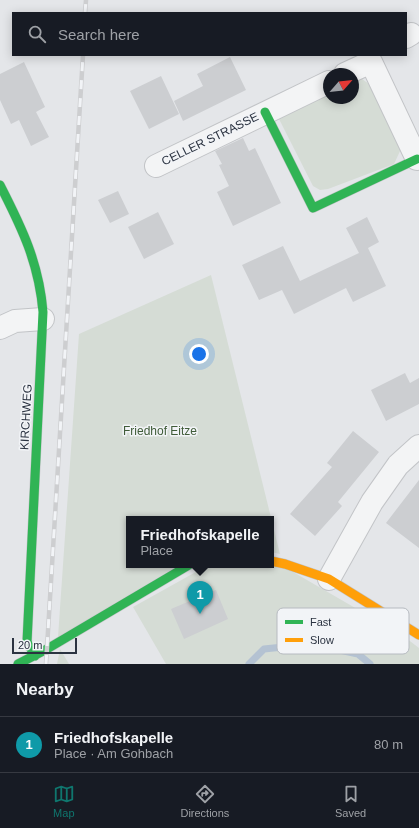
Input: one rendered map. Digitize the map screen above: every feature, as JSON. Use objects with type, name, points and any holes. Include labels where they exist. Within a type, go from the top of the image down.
[{"type":"street","name":"CELLER STRASSE","points":[[265,112],[313,208],[418,158],[376,58],[357,68]]},
{"type":"street","name":"CELLER STRASSE","points":[[156,166],[323,85]]},
{"type":"street","name":"KIRCHWEG","points":[[0,185],[18,220],[35,263],[41,291],[43,319],[27,642],[35,656]]},
{"type":"street","points":[[0,328],[15,321],[43,319]]},
{"type":"street","points":[[329,579],[372,502],[398,465],[419,446]]},
{"type":"street","points":[[274,562],[329,579],[376,608]]},
{"type":"street","points":[[18,664],[35,656],[184,568]]},
{"type":"street","points":[[409,629],[419,635]]},
{"type":"green space","points":[[359,78],[362,79],[372,86],[401,149],[394,164],[328,189],[320,190],[313,186],[279,119],[282,113],[323,89],[323,104],[359,104]]},
{"type":"green space","name":"Friedhof Eitze","points":[[211,275],[271,516],[126,516],[126,568],[174,568],[58,637],[79,334]]},
{"type":"green space","name":"Friedhof Eitze","points":[[274,530],[280,554],[274,553]]},
{"type":"green space","points":[[274,565],[281,565],[355,608],[277,608],[277,654],[409,654],[409,640],[419,648],[419,664],[166,664],[133,607],[203,568],[274,568]]},
{"type":"green space","points":[[60,649],[69,664],[57,664]]},
{"type":"building","points":[[230,57],[246,90],[183,121],[174,101],[203,86],[197,74]]},
{"type":"building","points":[[24,62],[45,107],[36,112],[49,137],[31,146],[19,120],[11,124],[0,100],[0,74]]},
{"type":"building","points":[[161,76],[179,114],[149,129],[130,91]]},
{"type":"building","points":[[243,138],[249,151],[255,148],[281,203],[233,226],[217,192],[229,186],[219,165],[222,164],[215,151]]},
{"type":"building","points":[[118,191],[129,214],[110,223],[98,200]]},
{"type":"building","points":[[158,212],[174,244],[144,259],[128,227]]},
{"type":"building","points":[[367,217],[379,242],[368,248],[386,286],[353,302],[346,288],[294,314],[282,290],[259,300],[242,265],[283,246],[300,281],[359,253],[346,228]]},
{"type":"building","points":[[405,373],[410,383],[419,378],[419,404],[386,421],[371,390]]},
{"type":"building","points":[[353,431],[379,452],[338,502],[342,506],[315,536],[290,514],[332,467],[327,463]]},
{"type":"building","points":[[419,480],[419,548],[386,523]]},
{"type":"building","points":[[216,590],[228,619],[184,639],[171,609]]},
{"type":"waterway","points":[[249,664],[264,649],[277,648]]},
{"type":"waterway","points":[[358,654],[370,664]]},
{"type":"railway","points":[[85,12],[86,0]]},
{"type":"railway","points":[[46,664],[83,56]]},
{"type":"traffic: fast","points":[[265,112],[313,208],[417,159]]},
{"type":"traffic: fast","points":[[0,185],[28,246],[38,278],[43,312],[27,642],[35,656]]},
{"type":"traffic: fast","points":[[18,664],[47,649],[184,568]]},
{"type":"traffic: slow","points":[[274,562],[329,579],[376,608]]},
{"type":"traffic: slow","points":[[409,629],[419,635]]},
{"type":"place","name":"Friedhofskapelle","points":[[200,614]]}]
